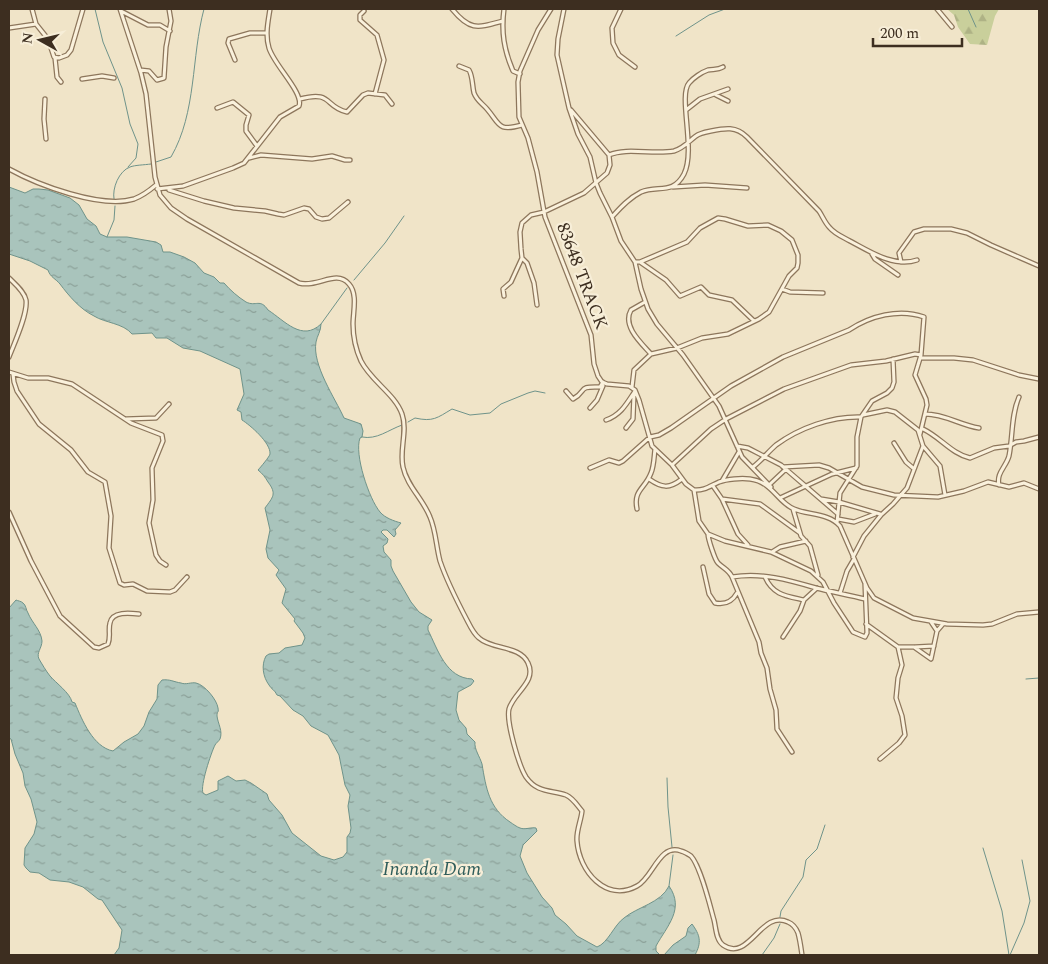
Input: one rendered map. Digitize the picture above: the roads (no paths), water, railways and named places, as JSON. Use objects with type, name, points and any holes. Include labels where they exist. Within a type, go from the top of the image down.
[{"type":"street","points":[[32,9],[36,24],[48,39],[55,58],[57,77],[62,82]]},
{"type":"street","points":[[55,58],[63,57],[71,50],[83,9]]},
{"type":"street","points":[[140,70],[148,71],[157,80],[163,79],[171,21],[169,9]]},
{"type":"street","points":[[166,188],[184,186],[240,165],[248,158],[280,117],[299,106],[300,99],[294,87],[271,54],[267,34],[270,9]]},
{"type":"street","points":[[452,9],[462,21],[472,26],[503,21]]},
{"type":"street","points":[[504,9],[505,50],[514,71],[520,74]]},
{"type":"street","name":"83648 TRACK","points":[[551,9],[538,30],[520,74],[518,112],[528,138],[537,172],[544,212],[591,335],[595,369],[603,383]]},
{"type":"street","points":[[564,9],[557,55],[569,108],[578,134],[590,158],[596,183],[621,241],[635,262],[645,302],[657,324],[713,397],[726,419],[739,452],[780,498],[793,509],[837,521],[854,522],[876,514]]},
{"type":"street","points":[[621,9],[612,28],[613,43],[619,55],[628,60],[635,68]]},
{"type":"street","points":[[937,9],[952,27]]},
{"type":"street","points":[[120,10],[148,25],[160,25],[170,31]]},
{"type":"street","points":[[120,10],[146,94],[157,187],[160,195],[171,208],[187,219],[300,283],[310,285],[337,278],[344,279],[352,287],[354,301],[353,326],[360,359],[368,372],[391,398],[402,414],[404,420],[403,467],[408,480],[431,519],[441,563],[454,593],[468,622],[480,639],[488,644],[516,651],[529,664],[529,679],[510,707],[509,725],[522,769],[529,781],[539,789],[568,795],[582,811],[577,842],[581,858],[589,874],[597,883],[608,889],[625,891],[642,884],[668,851],[683,851],[692,857],[696,866],[708,898],[718,937],[723,945],[733,948],[743,946],[767,924],[779,920],[790,923],[796,929],[802,955]]},
{"type":"street","points":[[364,12],[360,15],[360,19],[363,24],[377,35],[384,60],[375,94]]},
{"type":"street","points":[[9,28],[36,24]]},
{"type":"street","points":[[234,60],[228,43],[229,39],[250,33],[267,34]]},
{"type":"street","points":[[459,66],[469,70],[476,96],[497,124],[506,127],[522,125]]},
{"type":"street","points":[[674,187],[686,170],[689,143],[685,102],[686,88],[690,81],[705,72],[723,67]]},
{"type":"street","points":[[82,79],[102,76],[114,78]]},
{"type":"street","points":[[686,110],[698,100],[728,89]]},
{"type":"street","points":[[300,99],[318,96],[328,100],[339,110],[347,112],[363,95],[368,93],[385,95],[392,104]]},
{"type":"street","points":[[716,94],[728,100]]},
{"type":"street","points":[[45,99],[46,139]]},
{"type":"street","points":[[217,108],[233,102],[249,115],[246,131],[257,146]]},
{"type":"street","points":[[504,296],[504,289],[511,282],[522,258],[520,238],[522,223],[531,215],[544,212],[580,196],[608,173],[610,165],[609,155],[569,108]]},
{"type":"street","points":[[609,155],[626,151],[646,153],[671,151],[689,143],[699,134],[734,128],[742,132],[819,211],[831,229],[872,254],[901,262],[910,263],[917,260]]},
{"type":"street","points":[[248,158],[261,155],[309,159],[329,156],[350,160]]},
{"type":"street","points":[[9,169],[38,182],[96,200],[118,202],[134,199],[157,187],[234,208],[284,215],[304,208],[322,220],[330,218],[348,202]]},
{"type":"street","points":[[612,218],[629,200],[644,191],[705,185],[746,188]]},
{"type":"street","points":[[635,262],[640,262],[686,242],[700,228],[716,218],[748,226],[768,225],[792,240],[798,255],[796,268],[789,276],[771,310],[754,322],[728,334],[702,338],[677,348],[651,354],[634,370],[632,387],[635,391],[652,446],[672,465],[689,487],[694,490],[701,490],[721,481],[739,452]]},
{"type":"street","points":[[901,262],[899,253],[914,232],[924,229],[951,229],[967,233],[1039,266]]},
{"type":"street","points":[[872,254],[875,259],[898,275]]},
{"type":"street","points":[[522,258],[527,264],[534,283],[537,305]]},
{"type":"street","points":[[640,262],[666,280],[680,296],[684,296],[701,287],[709,295],[732,300],[754,322]]},
{"type":"street","points":[[9,278],[19,289],[26,301],[25,310],[9,357]]},
{"type":"street","points":[[782,289],[790,292],[823,294]]},
{"type":"street","points":[[645,302],[631,310],[628,318],[634,334],[651,354]]},
{"type":"street","points":[[590,468],[609,460],[619,463],[623,462],[650,437],[659,435],[671,428],[731,386],[783,357],[879,316],[900,314],[924,317],[921,356],[915,375],[926,399],[925,414],[920,434]]},
{"type":"street","points":[[672,465],[726,419],[775,393],[851,365],[915,354],[973,360],[1039,379]]},
{"type":"street","points":[[893,359],[894,382],[892,388],[872,401],[862,416],[858,437],[856,468],[840,493],[837,521],[870,593],[877,600],[913,618],[931,622],[983,625],[1017,614],[1039,612]]},
{"type":"street","points":[[9,372],[28,378],[53,379],[72,384],[125,420],[161,434],[163,438],[152,468],[153,500],[149,523],[156,555],[166,565]]},
{"type":"street","points":[[13,374],[17,391],[39,424],[70,450],[88,472],[105,482],[111,516],[109,548],[120,583],[133,584],[148,591],[170,592],[175,590],[187,577]]},
{"type":"street","points":[[603,383],[632,387]]},
{"type":"street","points":[[566,391],[573,399],[578,397],[583,388],[588,386],[600,387],[603,383]]},
{"type":"street","points":[[590,408],[597,400],[603,383]]},
{"type":"street","points":[[606,420],[623,410],[635,391]]},
{"type":"street","points":[[626,428],[633,419],[635,391]]},
{"type":"street","points":[[998,485],[998,475],[1008,458],[1014,408],[1019,397]]},
{"type":"street","points":[[125,420],[156,418],[170,404]]},
{"type":"street","points":[[753,468],[774,446],[798,431],[831,420],[862,416],[886,410],[893,411],[913,425],[920,434],[923,446],[940,466],[945,494]]},
{"type":"street","points":[[925,414],[941,415],[964,425],[978,428]]},
{"type":"street","points":[[922,429],[950,446],[958,454],[970,458],[994,448],[1009,446],[1039,437]]},
{"type":"street","points":[[894,443],[906,462],[914,468]]},
{"type":"street","points":[[737,446],[748,448],[785,468],[838,514]]},
{"type":"street","points":[[840,593],[864,536],[907,488],[923,446]]},
{"type":"street","points":[[637,509],[637,494],[649,479],[655,449]]},
{"type":"street","points":[[769,485],[785,468],[819,465],[849,480],[894,495],[938,497],[964,491],[988,482],[1014,486],[1024,483],[1039,489]]},
{"type":"street","points":[[780,498],[836,473],[856,468]]},
{"type":"street","points":[[649,479],[662,486],[672,485],[682,479]]},
{"type":"street","points":[[721,481],[750,480],[773,490]]},
{"type":"street","points":[[713,486],[722,499],[738,534],[751,547]]},
{"type":"street","points":[[694,490],[699,521],[708,534],[717,562],[727,569],[732,577],[759,642],[776,710],[777,729],[792,752]]},
{"type":"street","points":[[722,499],[760,504],[800,533],[810,546],[818,576]]},
{"type":"street","points":[[820,499],[839,502],[881,515]]},
{"type":"street","points":[[793,509],[800,533]]},
{"type":"street","points":[[9,512],[31,561],[60,616],[94,647],[99,648],[108,644],[110,624],[114,617],[123,614],[139,614]]},
{"type":"street","points":[[708,534],[725,541],[771,552],[805,567],[818,576],[829,590],[834,603],[855,634],[866,636],[865,582]]},
{"type":"street","points":[[771,552],[780,547],[806,540]]},
{"type":"street","points":[[703,567],[710,594],[715,603],[729,602],[734,599],[737,592]]},
{"type":"street","points":[[732,577],[753,574],[803,583],[866,599]]},
{"type":"street","points":[[765,577],[768,584],[776,592],[804,600]]},
{"type":"street","points":[[783,637],[799,613],[804,600],[817,588]]},
{"type":"street","points":[[931,622],[937,631]]},
{"type":"street","points":[[914,647],[926,654],[930,659],[937,631],[944,623]]},
{"type":"street","points":[[866,624],[898,646],[934,646]]},
{"type":"street","points":[[880,758],[902,740],[905,734],[896,698],[902,665],[898,646]]},
{"type":"water","name":"Inanda Dam","points":[[9,187],[25,193],[33,189],[48,190],[70,198],[79,205],[87,219],[96,226],[100,234],[107,237],[127,237],[156,242],[161,245],[163,252],[170,252],[195,263],[204,273],[214,277],[220,283],[224,283],[246,302],[263,304],[268,310],[294,328],[307,331],[321,324],[316,342],[317,361],[344,418],[361,424],[363,431],[360,438],[359,454],[371,497],[380,512],[387,518],[401,523],[395,530],[396,534],[394,537],[387,530],[381,532],[388,539],[387,543],[383,546],[384,552],[391,560],[393,571],[411,602],[419,612],[432,620],[428,630],[444,662],[456,674],[474,681],[471,685],[458,692],[456,710],[459,720],[466,728],[467,734],[475,742],[487,789],[493,804],[503,816],[518,827],[524,829],[536,828],[537,831],[523,845],[520,856],[527,873],[555,915],[577,936],[597,947],[604,942],[624,918],[660,897],[669,886],[675,902],[675,910],[656,946],[656,951],[660,955],[114,955],[119,948],[122,930],[102,900],[83,887],[69,882],[50,880],[39,873],[30,872],[26,868],[24,865],[25,848],[34,834],[37,822],[31,799],[25,786],[23,773],[9,738],[9,608],[16,600],[24,604],[40,633],[42,641],[38,655],[39,659],[50,676],[66,692],[72,702],[75,703],[89,732],[100,744],[113,751],[138,734],[157,699],[158,685],[162,680],[185,684],[199,684],[210,693],[215,701],[218,708],[217,716],[221,733],[206,769],[203,793],[206,795],[218,790],[218,781],[228,776],[236,781],[245,780],[251,783],[267,794],[269,800],[282,815],[292,833],[321,856],[334,860],[343,857],[347,852],[347,837],[351,828],[348,806],[350,795],[345,785],[339,755],[328,735],[311,726],[303,716],[293,710],[277,695],[264,675],[263,667],[266,656],[279,653],[285,648],[302,645],[305,638],[294,621],[295,619],[282,603],[286,589],[276,575],[279,570],[268,558],[266,549],[270,530],[265,508],[273,493],[271,486],[258,470],[270,454],[267,445],[242,420],[241,412],[237,410],[244,394],[240,369],[200,351],[183,348],[167,338],[156,338],[152,333],[132,334],[119,325],[98,318],[75,302],[48,270],[9,254]]},
{"type":"water","points":[[692,924],[699,939],[699,946],[695,955],[664,955],[673,945],[686,936],[688,928]]},
{"type":"waterway","points":[[95,9],[103,42],[122,88],[130,124],[138,144],[136,158],[128,167]]},
{"type":"waterway","points":[[156,162],[171,157],[185,122],[204,9]]},
{"type":"waterway","points":[[676,36],[709,15],[725,9]]},
{"type":"waterway","points":[[968,9],[976,27]]},
{"type":"waterway","points":[[114,199],[115,185],[126,169],[132,166],[151,164]]},
{"type":"waterway","points":[[107,237],[114,220],[115,206]]},
{"type":"waterway","points":[[354,280],[385,243],[404,216]]},
{"type":"waterway","points":[[321,324],[347,288]]},
{"type":"waterway","points":[[408,422],[415,418],[426,420],[435,418],[452,409],[470,415],[490,413],[501,404],[528,393],[535,391],[545,393]]},
{"type":"waterway","points":[[362,437],[378,436],[402,425]]},
{"type":"waterway","points":[[1026,679],[1039,678]]},
{"type":"waterway","points":[[667,778],[672,847]]},
{"type":"waterway","points":[[780,917],[781,911],[803,877],[806,860],[817,849],[825,825]]},
{"type":"waterway","points":[[983,848],[1002,911],[1009,955]]},
{"type":"waterway","points":[[669,886],[673,855]]},
{"type":"waterway","points":[[1010,955],[1024,923],[1030,901],[1022,860]]},
{"type":"waterway","points":[[762,955],[774,938],[780,924]]}]
